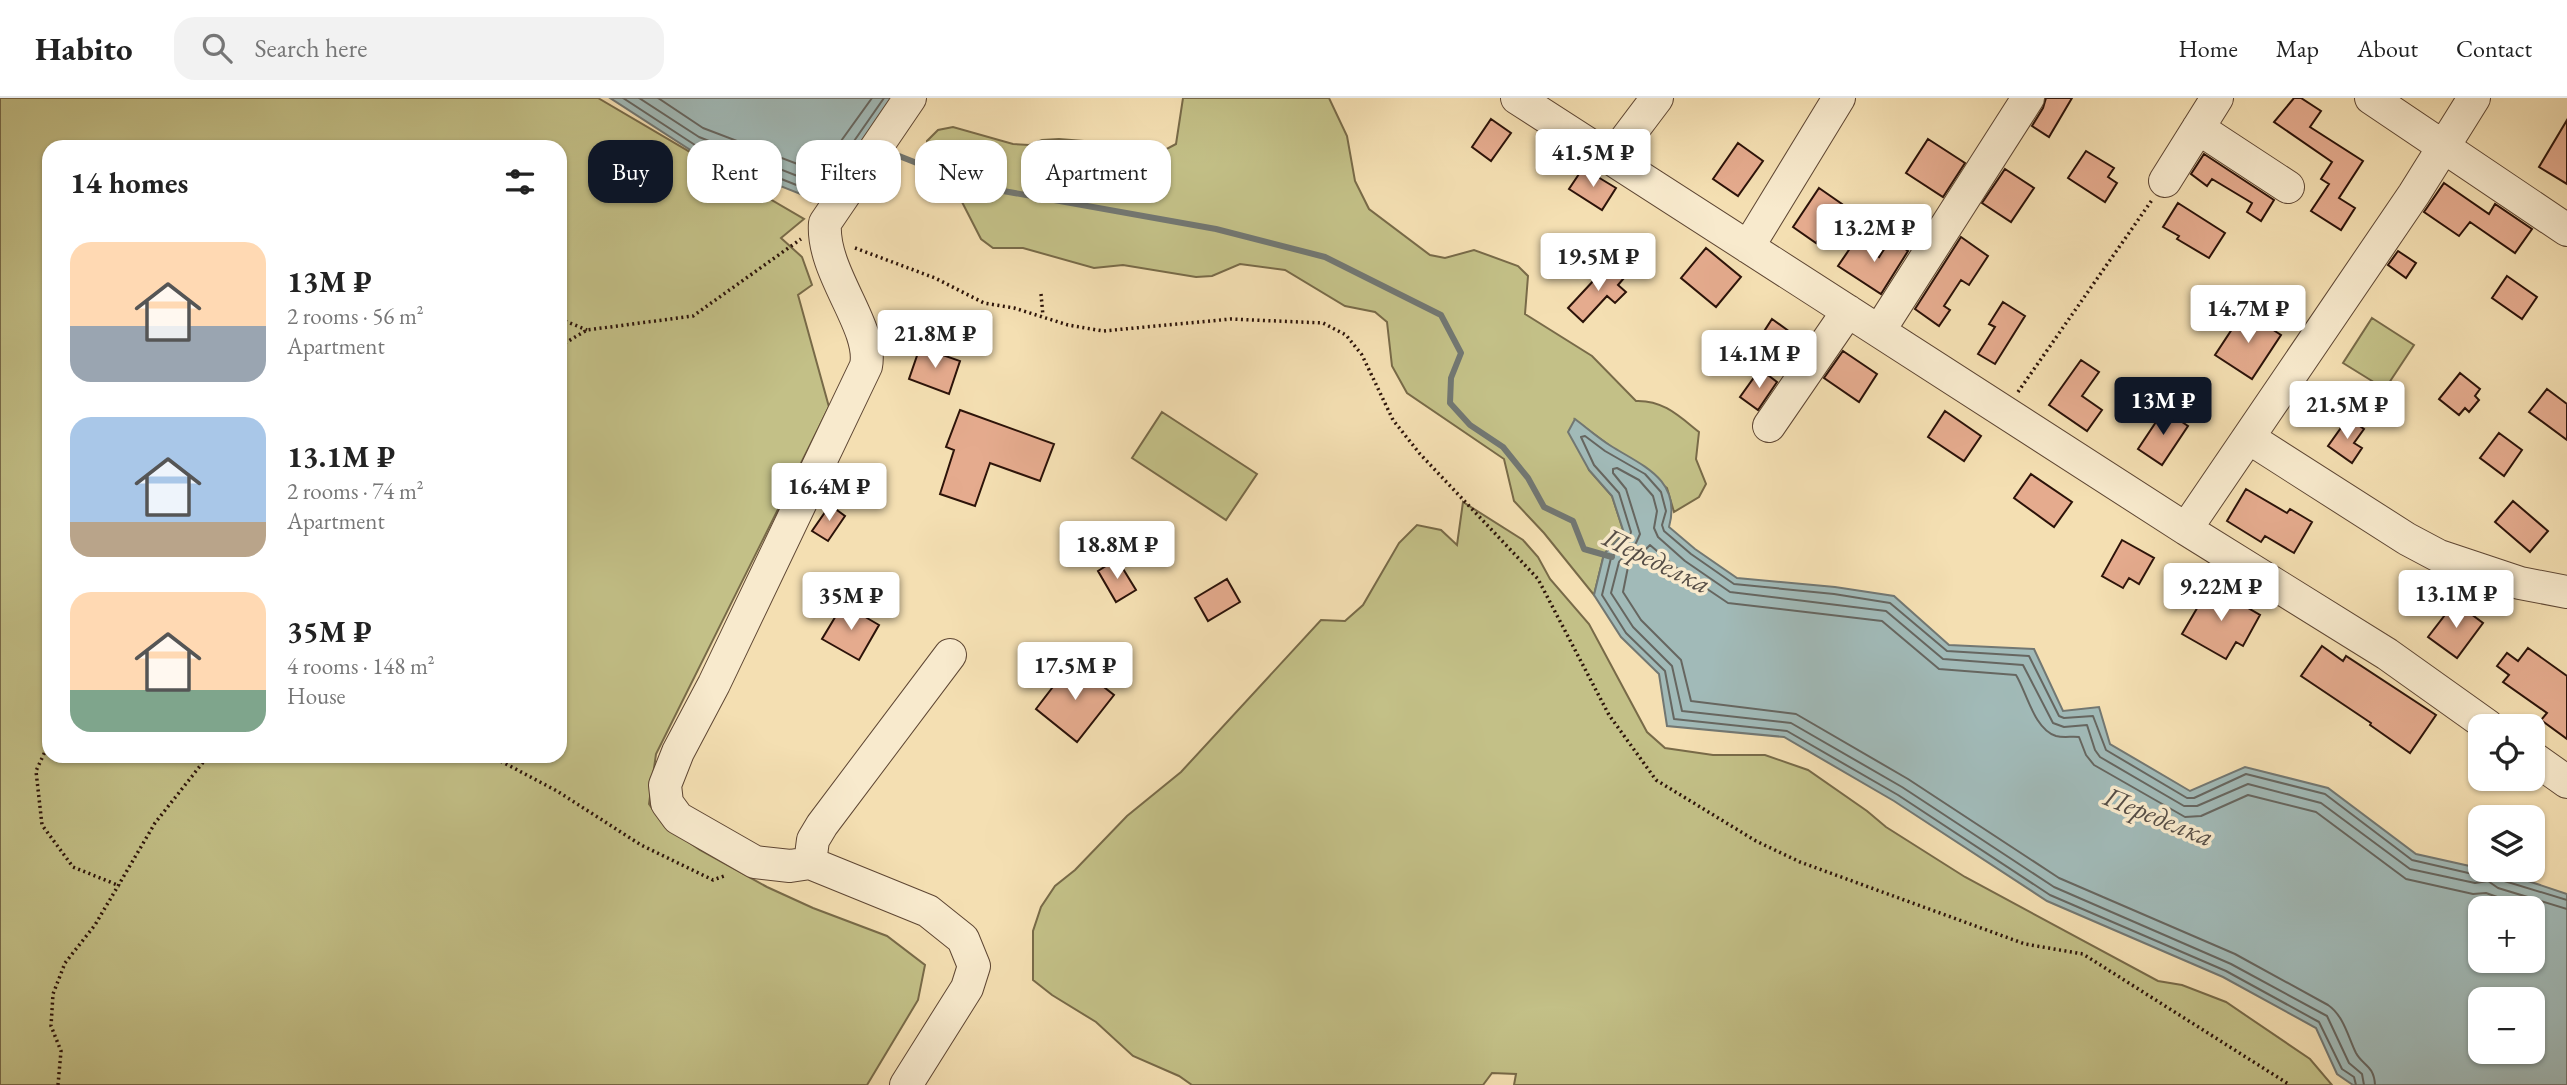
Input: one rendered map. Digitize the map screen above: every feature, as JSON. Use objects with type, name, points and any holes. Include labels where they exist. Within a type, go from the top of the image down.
[{"type":"street","points":[[906,1085],[967,988],[974,966],[963,939],[928,911],[810,863],[790,866],[755,862],[678,818],[667,803],[665,785],[678,752],[714,684],[866,366],[867,346],[833,269],[824,236],[825,223],[910,98]]},
{"type":"street","points":[[1517,98],[2186,529],[2387,654],[2471,714]]},
{"type":"street","points":[[1612,159],[1657,98]]},
{"type":"street","points":[[1748,247],[1839,98]]},
{"type":"street","points":[[1879,331],[2028,98]]},
{"type":"street","points":[[2165,181],[2217,98]]},
{"type":"street","points":[[2371,98],[2567,230]]},
{"type":"street","points":[[2186,529],[2414,194],[2474,98]]},
{"type":"street","points":[[2198,128],[2288,187]]},
{"type":"street","points":[[1769,426],[1848,311]]},
{"type":"street","points":[[2249,438],[2407,539],[2439,556],[2521,583],[2567,592]]},
{"type":"street","points":[[810,863],[813,840],[822,825],[950,655]]},
{"type":"street","points":[[2545,766],[2567,782]]},
{"type":"path","points":[[2004,412],[2165,181]]},
{"type":"path","points":[[567,342],[587,330],[693,316],[802,237],[824,236],[935,278],[984,303],[1014,308],[1068,325],[1103,331],[1231,319],[1323,323],[1346,335],[1362,355],[1393,420],[1420,454],[1538,579],[1609,715],[1656,780],[1756,841],[1800,862],[2025,944],[2083,954],[2290,1085]]},
{"type":"path","points":[[1041,294],[1043,316]]},
{"type":"path","points":[[567,322],[587,330]]},
{"type":"path","points":[[42,758],[36,771],[42,825],[73,867],[120,886]]},
{"type":"path","points":[[58,1085],[61,1051],[51,1026],[53,994],[65,963],[95,925],[155,823],[202,763]]},
{"type":"path","points":[[504,763],[557,791],[641,845],[713,880],[755,862]]},
{"type":"shaded area","points":[[0,98],[598,98],[670,140],[588,140],[588,203],[673,203],[673,142],[687,150],[687,203],[777,203],[804,219],[781,238],[802,257],[812,285],[798,295],[829,407],[656,754],[649,804],[664,825],[700,850],[767,887],[887,936],[925,965],[918,1000],[867,1085],[0,1085]]},
{"type":"shaded area","points":[[1183,98],[1329,98],[1347,136],[1355,181],[1369,209],[1430,255],[1445,258],[1474,250],[1518,266],[1528,276],[1525,314],[1592,356],[1636,401],[1663,406],[1699,432],[1696,459],[1706,484],[1699,497],[1674,512],[1667,488],[1575,420],[1589,470],[1612,496],[1624,533],[1604,554],[1594,595],[1544,533],[1514,501],[1504,459],[1407,393],[1392,366],[1387,322],[1375,312],[1345,306],[1285,270],[1240,264],[1212,276],[1196,277],[1123,265],[1094,268],[1023,248],[993,248],[981,239],[963,203],[1007,203],[1007,142],[1021,144],[1021,203],[1171,203],[1171,147],[1176,144]]},
{"type":"shaded area","points":[[953,127],[999,140],[928,140],[938,130]]},
{"type":"shaded area","points":[[2372,318],[2414,345],[2385,389],[2343,363]]},
{"type":"shaded area","points":[[1162,412],[1257,474],[1226,520],[1132,458]]},
{"type":"shaded area","points":[[1463,502],[1523,540],[1538,557],[1550,579],[1589,624],[1647,732],[1665,748],[1713,755],[1765,755],[1808,770],[1886,827],[1965,877],[2158,981],[2182,985],[2226,1002],[2310,1059],[2332,1085],[1514,1085],[1516,1074],[1492,1073],[1483,1085],[1192,1085],[1179,1076],[1133,1056],[1096,1022],[1033,980],[1033,931],[1041,907],[1055,886],[1075,870],[1127,816],[1181,772],[1321,620],[1345,621],[1363,605],[1399,543],[1417,525],[1441,530],[1457,545]]},
{"type":"water","points":[[610,98],[903,98],[873,140],[796,140],[796,192],[782,187],[782,140],[687,140],[687,148]]},
{"type":"water","points":[[1575,419],[1657,476],[1670,497],[1672,511],[1669,527],[1737,578],[1835,587],[1894,596],[1949,645],[2034,649],[2063,711],[2099,707],[2110,744],[2190,791],[2245,767],[2328,788],[2416,854],[2468,866],[2468,882],[2531,882],[2567,894],[2567,1085],[2353,1085],[2337,1074],[2316,1028],[2223,977],[2047,901],[1894,801],[1784,737],[1667,726],[1659,674],[1621,637],[1594,595],[1604,554],[1624,533],[1612,496],[1589,470],[1568,432]]},
{"type":"building","points":[[2046,98],[2072,98],[2049,137],[2032,126]]},
{"type":"building","points":[[2294,98],[2301,98],[2321,111],[2310,127],[2363,161],[2339,198],[2355,208],[2341,230],[2311,211],[2329,184],[2321,179],[2332,162],[2274,122]]},
{"type":"building","points":[[1491,119],[1511,133],[1491,161],[1472,147]]},
{"type":"building","points":[[2567,120],[2567,184],[2539,167]]},
{"type":"building","points":[[1928,139],[1965,163],[1943,197],[1906,173]]},
{"type":"building","points":[[1738,143],[1763,161],[1738,196],[1713,179]]},
{"type":"building","points":[[2086,151],[2114,168],[2108,177],[2117,183],[2105,202],[2068,178]]},
{"type":"building","points":[[2204,154],[2274,200],[2261,221],[2247,212],[2252,203],[2212,179],[2207,186],[2191,174]]},
{"type":"building","points":[[1583,168],[1616,188],[1602,210],[1569,189]]},
{"type":"building","points":[[2005,169],[2034,188],[2011,222],[1982,203]]},
{"type":"building","points":[[2444,183],[2489,214],[2495,204],[2532,229],[2515,253],[2470,222],[2459,236],[2424,212]]},
{"type":"building","points":[[1819,188],[1842,204],[1816,243],[1793,227]]},
{"type":"building","points":[[2178,203],[2225,233],[2209,258],[2177,239],[2179,236],[2163,227]]},
{"type":"building","points":[[1961,237],[1988,256],[1969,285],[1961,280],[1944,306],[1950,310],[1939,326],[1915,309]]},
{"type":"building","points":[[1891,239],[1908,251],[1881,294],[1838,266],[1855,241],[1879,257]]},
{"type":"building","points":[[1706,248],[1741,277],[1716,307],[1681,278]]},
{"type":"building","points":[[2398,251],[2416,263],[2406,278],[2388,265]]},
{"type":"building","points":[[1609,264],[1624,278],[1618,285],[1626,292],[1615,303],[1607,296],[1583,322],[1568,308]]},
{"type":"building","points":[[2507,276],[2537,297],[2522,319],[2492,298]]},
{"type":"building","points":[[2003,302],[2025,316],[1995,364],[1978,354],[1995,327],[1989,324]]},
{"type":"building","points":[[2244,311],[2281,335],[2252,379],[2215,355]]},
{"type":"building","points":[[1772,319],[1790,332],[1769,362],[1746,346],[1755,332],[1761,336]]},
{"type":"building","points":[[920,347],[960,361],[949,394],[909,379]]},
{"type":"building","points":[[1843,351],[1877,374],[1859,402],[1824,378]]},
{"type":"building","points":[[2081,360],[2099,372],[2082,396],[2102,410],[2087,431],[2049,405]]},
{"type":"building","points":[[1760,369],[1777,382],[1758,410],[1740,397]]},
{"type":"building","points":[[2460,373],[2480,389],[2475,396],[2479,400],[2469,412],[2465,408],[2459,415],[2439,399]]},
{"type":"building","points":[[2547,389],[2567,404],[2567,440],[2529,412]]},
{"type":"building","points":[[960,410],[1054,444],[1040,481],[990,463],[975,506],[940,494],[954,450],[946,447]]},
{"type":"building","points":[[2164,410],[2188,426],[2162,465],[2138,449]]},
{"type":"building","points":[[1945,411],[1981,436],[1964,461],[1928,437]]},
{"type":"building","points":[[2348,418],[2364,429],[2354,443],[2362,448],[2352,463],[2328,446]]},
{"type":"building","points":[[2499,433],[2522,450],[2504,476],[2480,458]]},
{"type":"building","points":[[2031,474],[2072,502],[2054,527],[2014,498]]},
{"type":"building","points":[[2246,489],[2287,513],[2290,509],[2312,522],[2294,553],[2265,536],[2261,542],[2227,521]]},
{"type":"building","points":[[2513,501],[2548,531],[2530,552],[2495,522]]},
{"type":"building","points":[[830,505],[845,516],[828,541],[812,531]]},
{"type":"building","points":[[2122,540],[2154,558],[2139,584],[2129,578],[2123,588],[2102,576]]},
{"type":"building","points":[[1117,559],[1136,590],[1116,602],[1098,571]]},
{"type":"building","points":[[1227,579],[1240,602],[1208,621],[1195,598]]},
{"type":"building","points":[[2210,586],[2260,615],[2243,646],[2236,642],[2226,659],[2182,634]]},
{"type":"building","points":[[2455,602],[2483,623],[2457,658],[2428,637]]},
{"type":"building","points":[[843,604],[879,625],[859,660],[822,639]]},
{"type":"building","points":[[2322,646],[2343,661],[2346,656],[2436,715],[2410,753],[2301,676]]},
{"type":"building","points":[[2528,648],[2567,676],[2567,739],[2545,723],[2547,713],[2503,682],[2509,675],[2497,666],[2507,653],[2518,661]]},
{"type":"building","points":[[1072,662],[1114,695],[1077,742],[1036,709]]},
{"type":"waterway","name":"Переделка","points":[[901,157],[975,186],[1216,229],[1325,257],[1441,315],[1461,353],[1451,378],[1450,403],[1470,425],[1503,447],[1528,478],[1544,507],[1573,521],[1584,549],[1612,557]]}]
